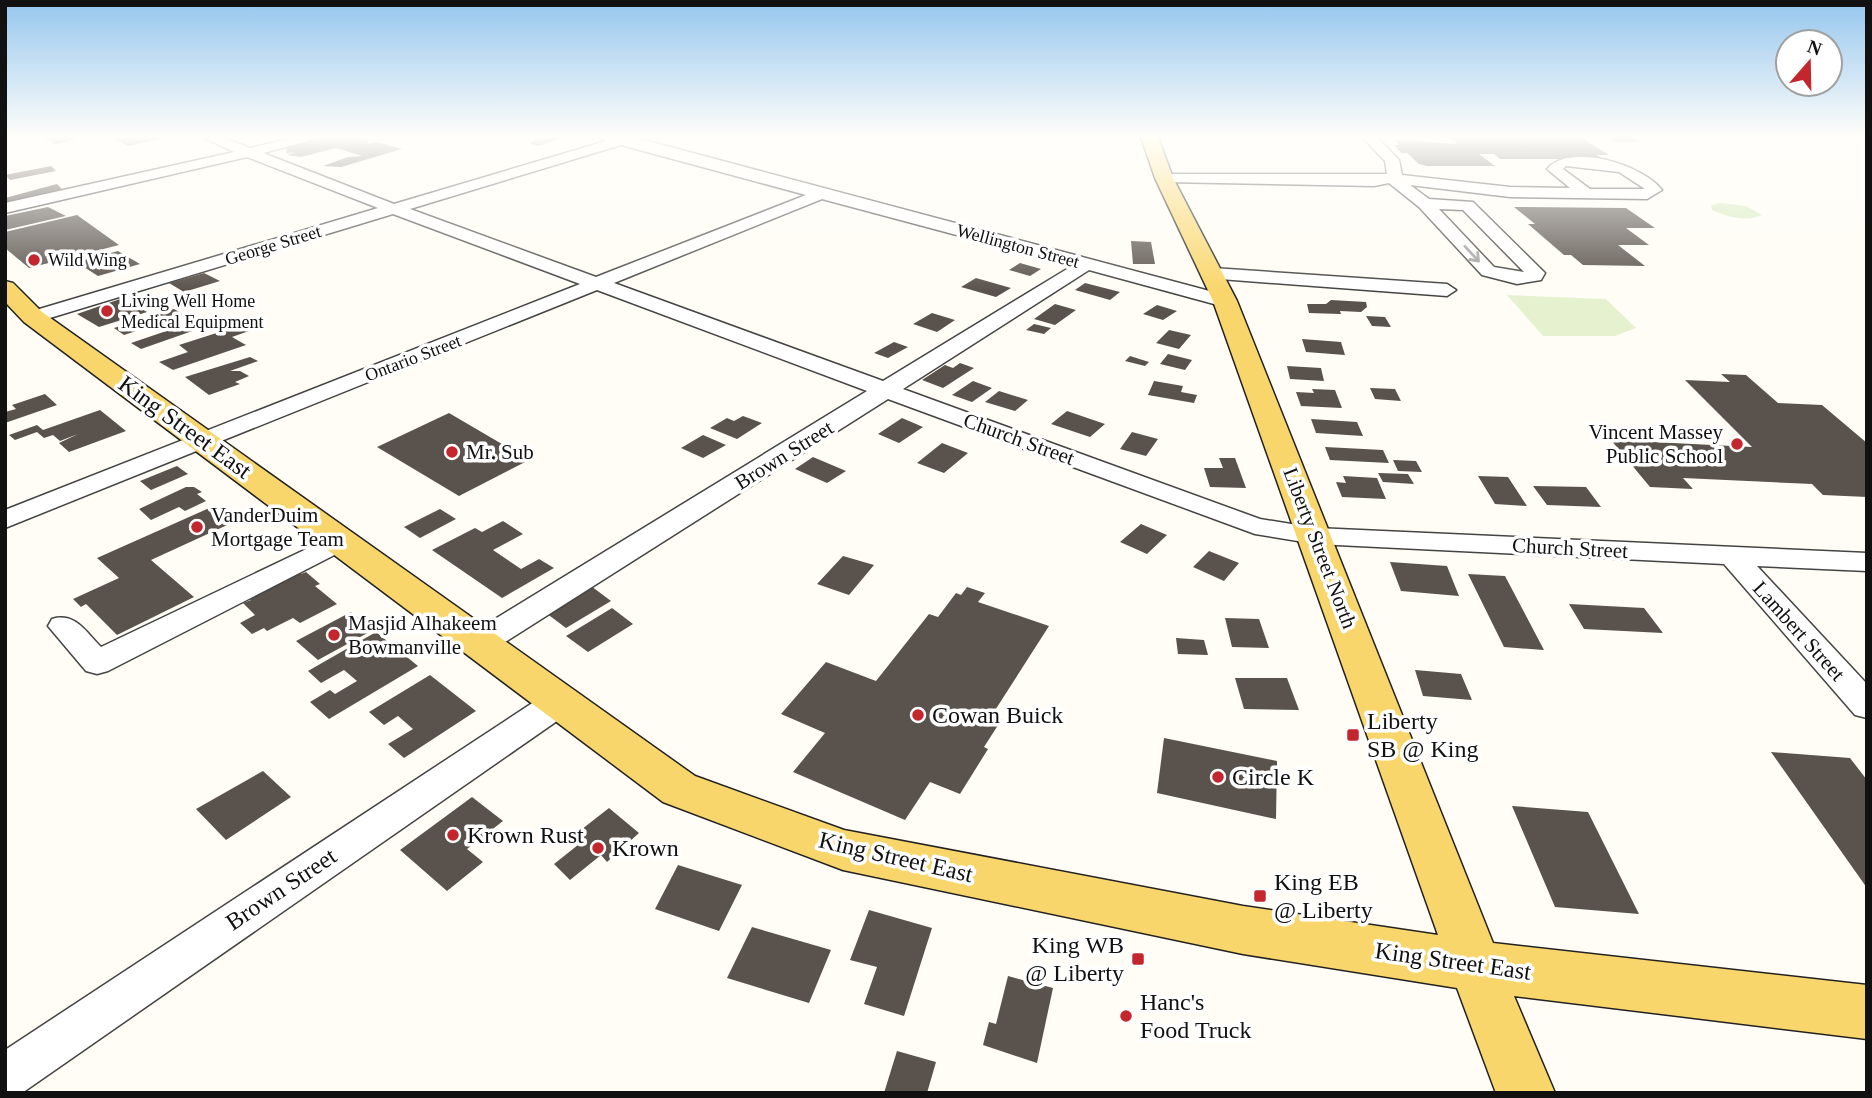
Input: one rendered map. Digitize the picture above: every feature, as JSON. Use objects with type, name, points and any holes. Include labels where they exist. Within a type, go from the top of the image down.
[{"type":"main road","name":"Liberty Street North","points":[[1169,188],[1219,288],[1316,536],[1475,966],[1527,1093]]},
{"type":"main road","name":"King Street East","points":[[19,302],[558,703],[679,789],[843,850],[1243,930],[1475,966],[1867,1013]]},
{"type":"street","points":[[5,208],[94,188]]},
{"type":"street","name":"Church Street","points":[[339,188],[1255,526],[1316,536],[1867,562]]},
{"type":"street","name":"George Street","points":[[19,302],[394,209],[461,188]]},
{"type":"street","name":"Wellington Street","points":[[800,188],[1087,264],[1219,288],[1447,290]]},
{"type":"street","points":[[1405,188],[1425,204],[1488,271],[1517,278],[1534,276],[1536,273],[1467,205],[1425,204]]},
{"type":"street","points":[[1474,188],[1547,193],[1647,194],[1654,190],[1653,188]]},
{"type":"street","points":[[1541,188],[1547,193]]},
{"type":"street","points":[[1580,188],[1586,193]]},
{"type":"street","name":"Ontario Street","points":[[5,520],[599,285],[821,194]]},
{"type":"street","name":"Brown Street","points":[[480,643],[888,391],[1087,264]]},
{"type":"street","points":[[63,626],[97,663],[340,541]]},
{"type":"street","name":"Lambert Street","points":[[1732,555],[1867,706]]},
{"type":"street","name":"Brown Street","points":[[5,1077],[558,703]]},
{"type":"green space","points":[[1720,203],[1746,206],[1762,215],[1737,218],[1712,210],[1711,205]]},
{"type":"green space","points":[[1507,295],[1606,299],[1636,328],[1615,336],[1543,336]]},
{"type":"building","points":[[41,188],[63,190],[5,202],[5,198]]},
{"type":"building","points":[[48,207],[66,216],[5,230],[5,216]]},
{"type":"building","points":[[1514,207],[1626,208],[1655,228],[1626,228],[1649,245],[1618,245],[1645,266],[1583,265],[1571,255],[1564,255],[1528,224],[1535,224]]},
{"type":"building","points":[[77,215],[119,245],[29,268],[5,248],[5,232]]},
{"type":"building","points":[[1131,241],[1151,242],[1155,264],[1133,264]]},
{"type":"building","points":[[118,251],[140,264],[98,276],[76,262]]},
{"type":"building","points":[[1020,263],[1041,269],[1030,276],[1009,270]]},
{"type":"building","points":[[204,273],[220,281],[184,292],[169,283]]},
{"type":"building","points":[[976,278],[1011,288],[996,297],[961,287]]},
{"type":"building","points":[[1085,283],[1120,292],[1110,300],[1075,290]]},
{"type":"building","points":[[123,298],[147,312],[99,327],[77,314]]},
{"type":"building","points":[[1331,300],[1366,302],[1367,307],[1361,312],[1309,313],[1307,304],[1326,304]]},
{"type":"building","points":[[1055,304],[1076,310],[1055,325],[1034,319]]},
{"type":"building","points":[[1157,305],[1177,311],[1163,320],[1143,314]]},
{"type":"building","points":[[174,309],[184,315],[124,335],[114,328]]},
{"type":"building","points":[[932,313],[955,320],[937,332],[913,324]]},
{"type":"building","points":[[1366,316],[1385,317],[1391,327],[1372,326]]},
{"type":"building","points":[[254,321],[263,326],[232,337],[246,345],[173,370],[159,362],[188,352],[179,345]]},
{"type":"building","points":[[187,324],[198,329],[141,349],[131,343]]},
{"type":"building","points":[[1034,324],[1051,328],[1044,334],[1026,330]]},
{"type":"building","points":[[1169,330],[1191,335],[1179,349],[1156,343]]},
{"type":"building","points":[[1302,339],[1341,342],[1345,355],[1306,352]]},
{"type":"building","points":[[894,342],[908,347],[888,358],[874,353]]},
{"type":"building","points":[[1168,354],[1192,360],[1185,370],[1160,364]]},
{"type":"building","points":[[1130,356],[1149,362],[1145,366],[1125,361]]},
{"type":"building","points":[[250,357],[258,361],[230,371],[240,371],[249,376],[235,382],[240,384],[209,395],[185,377]]},
{"type":"building","points":[[960,363],[974,368],[943,388],[922,380],[945,365],[953,368]]},
{"type":"building","points":[[1287,366],[1321,368],[1324,381],[1290,379]]},
{"type":"building","points":[[1721,374],[1746,375],[1778,403],[1822,405],[1867,443],[1867,497],[1823,495],[1812,484],[1683,478],[1693,489],[1650,487],[1606,434],[1648,436],[1653,442],[1752,447],[1685,380],[1730,382]]},
{"type":"building","points":[[973,381],[992,388],[972,402],[952,395]]},
{"type":"building","points":[[1154,381],[1183,386],[1181,392],[1197,395],[1194,403],[1148,395]]},
{"type":"building","points":[[1370,388],[1395,389],[1401,401],[1375,399]]},
{"type":"building","points":[[1312,389],[1335,390],[1342,408],[1301,406],[1296,392],[1314,393]]},
{"type":"building","points":[[999,391],[1028,400],[1015,411],[985,402]]},
{"type":"building","points":[[45,394],[57,405],[5,423],[5,412],[16,409],[12,405]]},
{"type":"building","points":[[100,410],[126,431],[69,452],[59,443],[78,434],[60,441],[53,435],[44,438],[37,432],[15,440],[9,435],[37,425],[43,430]]},
{"type":"building","points":[[1067,411],[1105,424],[1090,437],[1051,424]]},
{"type":"building","points":[[449,413],[529,460],[459,496],[377,447]]},
{"type":"building","points":[[743,416],[762,423],[737,439],[710,428],[727,418],[734,421]]},
{"type":"building","points":[[902,418],[923,427],[899,443],[878,434]]},
{"type":"building","points":[[1311,419],[1357,422],[1363,436],[1316,433]]},
{"type":"building","points":[[1132,432],[1158,439],[1146,456],[1120,449]]},
{"type":"building","points":[[703,435],[726,445],[703,458],[681,448]]},
{"type":"building","points":[[942,443],[968,453],[944,473],[917,463]]},
{"type":"building","points":[[1325,447],[1383,450],[1389,463],[1330,460]]},
{"type":"building","points":[[813,457],[846,471],[827,483],[795,469]]},
{"type":"building","points":[[1219,458],[1235,458],[1246,488],[1210,487],[1204,468],[1223,468]]},
{"type":"building","points":[[1393,460],[1416,461],[1422,472],[1398,471]]},
{"type":"building","points":[[177,466],[188,474],[151,490],[140,481]]},
{"type":"building","points":[[1378,473],[1408,474],[1414,484],[1383,482]]},
{"type":"building","points":[[1343,476],[1377,478],[1386,499],[1342,497],[1336,482],[1346,483]]},
{"type":"building","points":[[1478,476],[1508,477],[1527,506],[1495,504]]},
{"type":"building","points":[[1533,486],[1586,487],[1601,507],[1547,505]]},
{"type":"building","points":[[186,487],[194,487],[202,492],[197,494],[206,501],[185,511],[179,507],[151,520],[139,509]]},
{"type":"building","points":[[216,505],[236,521],[151,560],[194,597],[117,635],[86,604],[81,607],[73,599],[119,578],[97,558]]},
{"type":"building","points":[[440,509],[456,519],[420,538],[404,527]]},
{"type":"building","points":[[503,521],[523,534],[493,550],[521,569],[539,559],[554,568],[502,598],[432,550],[475,528],[482,532]]},
{"type":"building","points":[[1141,524],[1167,535],[1147,554],[1120,542]]},
{"type":"building","points":[[1209,551],[1239,563],[1224,581],[1193,567]]},
{"type":"building","points":[[843,556],[874,565],[849,595],[817,584]]},
{"type":"building","points":[[1390,562],[1447,566],[1459,596],[1401,591]]},
{"type":"building","points":[[297,571],[301,574],[306,572],[320,584],[315,586],[337,604],[300,623],[293,618],[267,631],[264,628],[252,634],[240,623],[255,615],[243,603],[251,600],[246,596]]},
{"type":"building","points":[[1468,574],[1505,576],[1544,650],[1504,647]]},
{"type":"building","points":[[591,586],[611,601],[566,628],[546,613]]},
{"type":"building","points":[[967,587],[985,593],[978,602],[1049,626],[992,715],[1002,719],[984,747],[988,749],[960,794],[930,782],[905,820],[793,772],[825,733],[781,714],[826,662],[876,681],[929,614],[938,617],[956,593],[961,595]]},
{"type":"building","points":[[1569,604],[1644,608],[1663,633],[1584,629]]},
{"type":"building","points":[[612,608],[633,624],[588,652],[566,636]]},
{"type":"building","name":"Masjid Alhakeem Bowmanville","points":[[351,612],[373,630],[318,660],[296,641]]},
{"type":"building","points":[[1225,618],[1259,619],[1269,648],[1232,647]]},
{"type":"building","points":[[376,632],[418,666],[329,719],[310,702],[330,690],[335,694],[357,681],[344,670],[321,683],[308,671]]},
{"type":"building","points":[[1176,638],[1204,640],[1208,655],[1178,654]]},
{"type":"building","points":[[1415,670],[1461,674],[1472,700],[1423,696]]},
{"type":"building","points":[[430,675],[476,711],[404,758],[388,744],[413,729],[398,716],[384,725],[369,712]]},
{"type":"building","points":[[1235,678],[1287,678],[1299,710],[1244,709]]},
{"type":"building","name":"Circle K","points":[[1164,738],[1277,761],[1276,819],[1157,793]]},
{"type":"building","points":[[1771,752],[1850,758],[1867,780],[1867,888]]},
{"type":"building","points":[[263,771],[291,797],[226,840],[196,809]]},
{"type":"building","name":"Krown Rust","points":[[472,797],[503,821],[467,849],[483,862],[447,891],[400,850]]},
{"type":"building","points":[[1512,806],[1588,812],[1639,914],[1555,907]]},
{"type":"building","name":"Krown","points":[[609,808],[639,833],[607,862],[601,855],[570,880],[554,864],[583,841],[577,833]]},
{"type":"building","points":[[678,865],[742,885],[719,931],[655,909]]},
{"type":"building","points":[[869,910],[932,928],[904,1016],[864,1004],[877,967],[850,960]]},
{"type":"building","points":[[752,927],[831,950],[809,1003],[727,978]]},
{"type":"building","points":[[1008,976],[1053,988],[1037,1063],[983,1045],[989,1022],[996,1024]]},
{"type":"building","points":[[897,1051],[936,1062],[927,1093],[884,1093]]},
{"type":"place","name":"Wild Wing","points":[[34,260]]},
{"type":"place","name":"Living Well Home Medical Equipment","points":[[107,311]]},
{"type":"place","name":"Vincent Massey Public School","points":[[1737,444]]},
{"type":"place","name":"Mr. Sub","points":[[452,452]]},
{"type":"place","name":"VanderDuim Mortgage Team","points":[[197,527]]},
{"type":"place","name":"Masjid Alhakeem Bowmanville","points":[[334,635]]},
{"type":"place","name":"Cowan Buick","points":[[918,715]]},
{"type":"place","name":"Liberty SB @ King","points":[[1353,735]]},
{"type":"place","name":"Circle K","points":[[1218,777]]},
{"type":"place","name":"Krown Rust","points":[[453,835]]},
{"type":"place","name":"Krown","points":[[598,848]]},
{"type":"place","name":"King EB @ Liberty","points":[[1260,896]]},
{"type":"place","name":"King WB @ Liberty","points":[[1138,959]]},
{"type":"place","name":"Hanc's Food Truck","points":[[1126,1016]]}]
